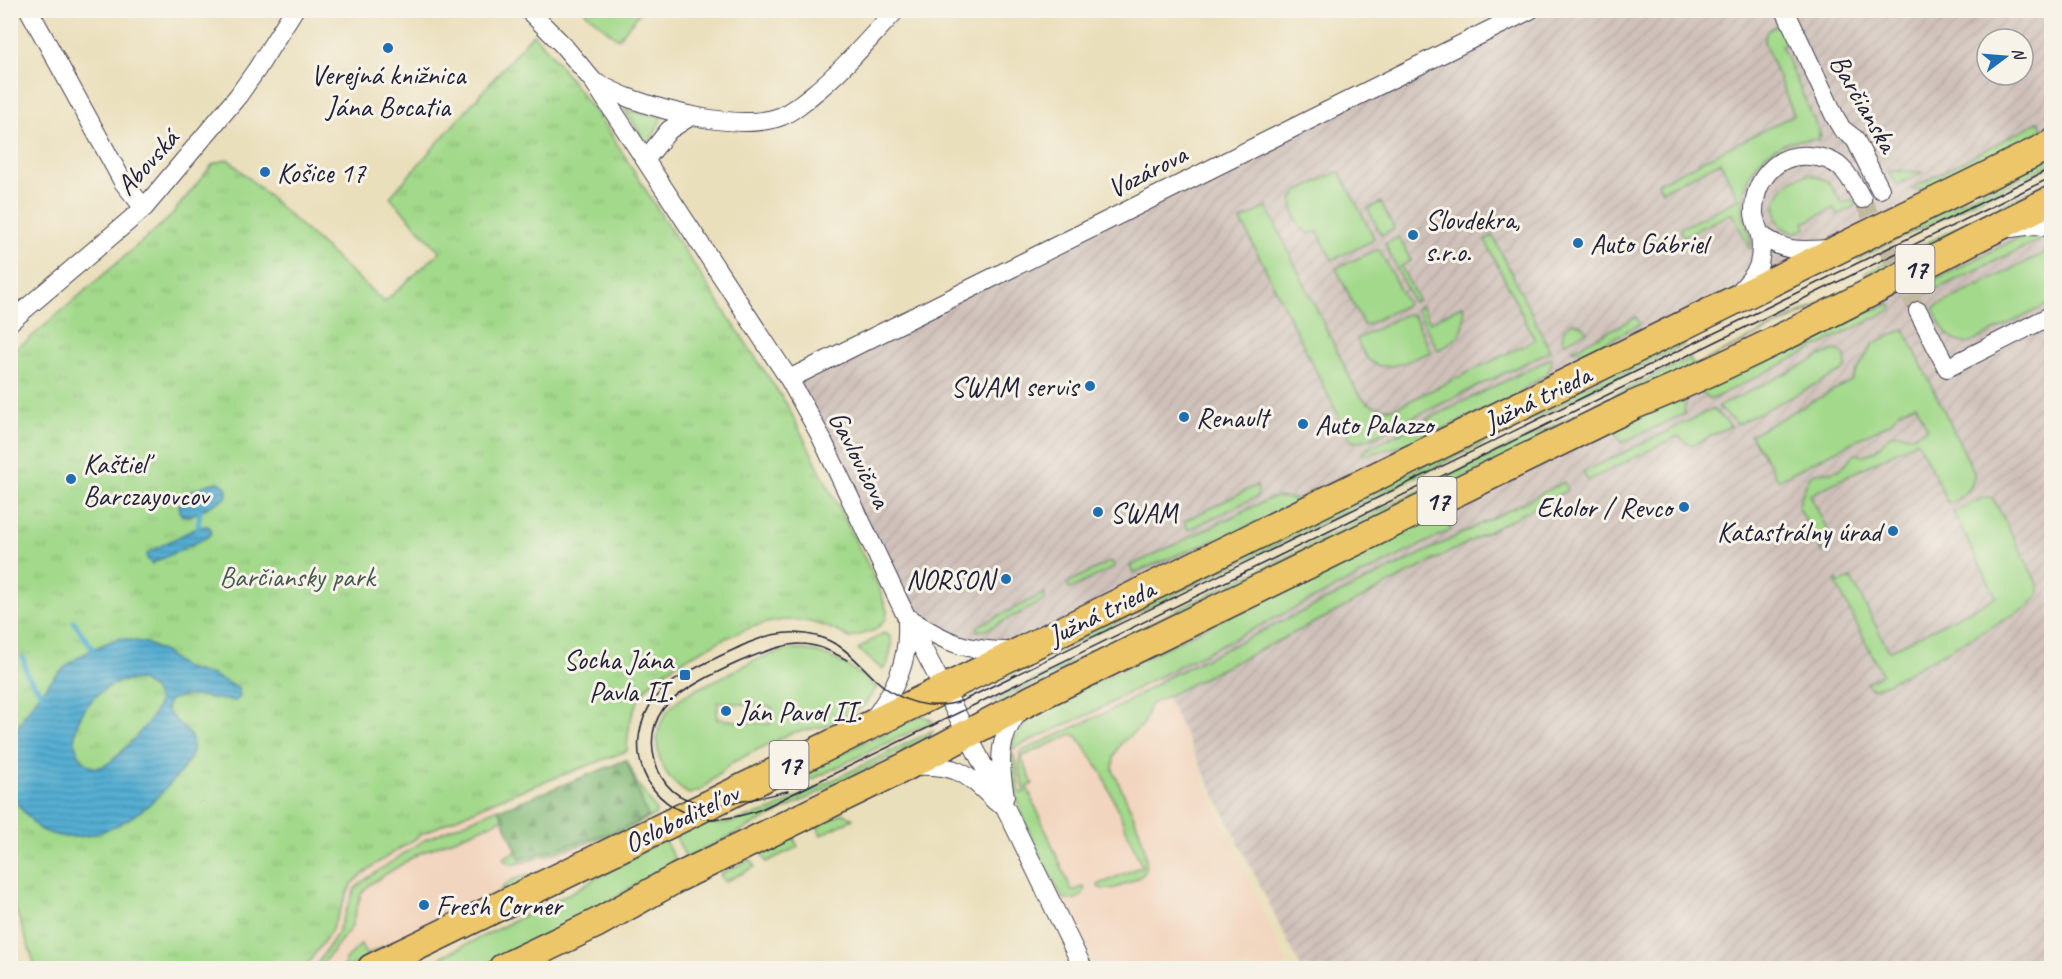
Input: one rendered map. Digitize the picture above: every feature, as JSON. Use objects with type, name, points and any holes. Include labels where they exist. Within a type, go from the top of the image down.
[{"type":"main road","name":"Južná trieda","points":[[1022,651],[2052,144]]},
{"type":"main road","name":"Južná trieda","points":[[1033,699],[1634,405],[1693,381],[1843,308],[1931,260],[2052,200]]},
{"type":"main road","name":"Osloboditeľov","points":[[387,965],[1022,651]]},
{"type":"main road","name":"Osloboditeľov","points":[[503,969],[597,922],[677,878],[905,766],[1033,699]]},
{"type":"street","points":[[29,10],[123,182],[144,208]]},
{"type":"street","name":"Abovská","points":[[10,322],[144,208],[238,96],[294,10]]},
{"type":"street","name":"Gavlovičova","points":[[528,10],[562,44],[594,82],[789,379],[830,456],[907,618],[1009,815],[1083,969]]},
{"type":"street","points":[[594,82],[628,98],[691,116],[727,121],[763,120],[781,116],[797,107],[830,80],[896,10]]},
{"type":"street","name":"Vozárova","points":[[789,379],[1530,10]]},
{"type":"street","name":"Barčianska","points":[[1785,10],[1835,117],[1842,129],[1855,139],[1880,189]]},
{"type":"street","points":[[646,159],[669,130],[691,116]]},
{"type":"street","points":[[1733,300],[1756,271],[1760,253],[1760,234],[1754,216],[1760,184],[1772,167],[1794,157],[1820,157],[1836,163],[1849,175],[1862,199]]},
{"type":"street","points":[[1988,231],[2035,225],[2052,228]]},
{"type":"street","points":[[1760,234],[1790,250],[1841,247]]},
{"type":"street","points":[[1918,311],[1947,368],[2052,315]]},
{"type":"street","points":[[907,618],[934,635],[961,646],[983,651],[1022,651]]},
{"type":"street","points":[[867,727],[900,676],[908,643],[907,618]]},
{"type":"street","points":[[1009,815],[1001,769],[1003,738],[1014,718],[1033,699]]},
{"type":"street","points":[[905,766],[938,766],[957,770],[973,779],[1009,815]]},
{"type":"shaded area","points":[[1530,11],[2051,11],[2051,144],[1022,651],[983,651],[907,618],[789,379]]},
{"type":"shaded area","points":[[2051,200],[2051,968],[1301,968],[1141,646]]},
{"type":"shaded area","points":[[1141,646],[1173,710],[1287,964],[1276,968],[1097,968],[1073,918],[1009,815],[1006,729]]},
{"type":"shaded area","points":[[496,800],[520,859],[620,830],[633,841],[372,968],[305,968],[331,931],[352,883],[358,876],[424,833]]},
{"type":"green space","points":[[586,10],[641,11],[618,39],[585,12]]},
{"type":"green space","points":[[1783,25],[1788,41],[1781,45],[1821,136],[1818,135],[1820,140],[1789,142],[1775,148],[1754,168],[1747,181],[1743,213],[1750,249],[1732,213],[1684,236],[1681,228],[1739,199],[1720,162],[1662,191],[1658,183],[1794,115],[1764,42],[1767,31]]},
{"type":"green space","name":"Barčiansky park","points":[[533,34],[607,128],[670,229],[787,405],[878,585],[887,611],[886,619],[875,630],[850,638],[812,622],[795,620],[761,624],[690,656],[660,675],[640,698],[633,712],[627,751],[496,800],[424,833],[377,863],[352,883],[331,931],[305,968],[36,968],[10,893],[10,351],[27,341],[169,218],[213,164],[228,159],[384,302],[440,252],[390,197]]},
{"type":"green space","points":[[625,110],[662,117],[648,146]]},
{"type":"green space","points":[[2039,121],[2043,129],[1988,164],[1918,190],[1911,189]]},
{"type":"green space","points":[[2051,157],[2051,164],[1858,259],[1854,252],[1680,337],[1684,345],[986,687],[989,681],[1006,670],[1619,370],[1679,336]]},
{"type":"green space","points":[[1888,171],[1924,172],[1897,185]]},
{"type":"green space","points":[[1340,172],[1374,238],[1332,260],[1318,232],[1307,233],[1298,223],[1292,200],[1297,192]]},
{"type":"green space","points":[[1810,174],[1828,181],[1843,204],[1853,199],[1857,205],[1838,215],[1834,208],[1804,223],[1806,229],[1794,232],[1784,229],[1778,221],[1777,199],[1783,188],[1794,179]]},
{"type":"green space","points":[[2051,181],[2051,187],[1870,281],[1695,365],[1869,279],[1865,273]]},
{"type":"green space","points":[[1381,202],[1394,229],[1381,235],[1368,209]]},
{"type":"green space","points":[[1267,207],[1357,392],[1369,403],[1383,408],[1395,408],[1535,340],[1485,240],[1493,236],[1550,351],[1369,439],[1353,442],[1241,220]]},
{"type":"green space","points":[[2035,232],[2046,235],[2044,238],[1928,293],[1924,285],[2020,237]]},
{"type":"green space","points":[[1399,237],[1411,261],[1401,266],[1418,300],[1413,302],[1385,244]]},
{"type":"green space","points":[[1379,249],[1406,305],[1364,326],[1336,268]]},
{"type":"green space","points":[[2051,250],[2051,303],[1970,343],[1956,341],[1946,333],[1933,308]]},
{"type":"green space","points":[[1890,304],[1893,309],[1710,400],[1700,389],[1822,329]]},
{"type":"green space","points":[[1463,305],[1464,321],[1461,333],[1452,342],[1438,350],[1416,308],[1421,306],[1430,322]]},
{"type":"green space","points":[[1406,314],[1414,316],[1431,352],[1397,365],[1379,366],[1370,361],[1363,353],[1357,339]]},
{"type":"green space","points":[[1636,317],[1640,324],[1616,337],[1588,349],[1572,350]]},
{"type":"green space","points":[[1573,322],[1582,325],[1587,331],[1564,343],[1562,338],[1564,329]]},
{"type":"green space","points":[[1904,329],[1974,472],[1974,478],[1970,488],[1949,504],[1917,441],[1810,495],[1832,539],[1820,546],[1823,554],[1798,506],[1808,479],[1812,474],[1838,470],[1855,454],[1865,455],[1875,451],[1890,435],[1895,433],[1912,436],[1927,428],[1916,404],[1899,412],[1890,423],[1778,480],[1750,435],[1851,381],[1873,344]]},
{"type":"green space","points":[[1837,350],[1845,356],[1846,366],[1843,371],[1737,424],[1718,407],[1831,351]]},
{"type":"green space","points":[[1552,358],[1547,373],[1513,397],[1410,444],[1363,455],[1362,453],[1367,449]]},
{"type":"green space","points":[[1690,358],[1694,366],[996,703],[992,701]]},
{"type":"green space","points":[[1687,394],[1684,414],[1621,443],[1614,427]]},
{"type":"green space","points":[[1713,409],[1731,426],[1691,445],[1678,436],[1588,481],[1583,472]]},
{"type":"green space","points":[[1365,466],[1370,467],[1245,528],[1133,573],[1130,566],[1271,498],[1299,498]]},
{"type":"green space","points":[[1564,482],[1568,490],[1324,618],[1153,703],[1149,707],[1143,725],[1122,742],[1114,757],[1113,770],[1136,823],[1145,854],[1146,866],[1142,875],[1135,880],[1111,889],[1099,888],[1098,885],[1142,866],[1102,773],[1078,737],[1072,734],[1021,757],[1033,784],[1027,787],[1072,891],[1084,887],[1085,890],[1076,899],[1063,899],[1021,813],[1007,758],[1014,755],[1020,793],[1025,792],[1019,768],[1020,752],[1120,706],[1166,678]]},
{"type":"green space","points":[[1257,485],[1256,497],[1188,530],[1184,521]]},
{"type":"green space","points":[[1985,497],[1992,498],[1996,504],[2039,587],[2039,594],[2028,607],[1890,682],[1872,689],[1866,683],[1882,674],[1835,582],[1837,580],[1839,584],[1851,578],[1889,651],[1996,597],[1953,512]]},
{"type":"green space","points":[[1441,510],[1451,530],[1165,673],[1094,712],[1010,750],[1017,733],[1032,714]]},
{"type":"green space","points":[[1111,561],[1115,567],[1070,589],[1067,583]]},
{"type":"green space","points":[[1045,593],[1045,600],[986,630],[977,631],[978,626]]},
{"type":"green space","points":[[883,633],[890,636],[892,645],[887,666],[882,669],[858,649]]},
{"type":"green space","points":[[806,650],[829,656],[859,673],[877,687],[865,704],[850,716],[831,725],[791,733],[733,762],[701,790],[689,794],[677,785],[661,763],[658,737],[660,725],[667,712],[690,692],[753,661],[784,651]],"holes":[[[718,702],[772,707],[770,724],[717,719]]]},
{"type":"green space","points":[[922,715],[933,721],[815,778],[764,790]]},
{"type":"green space","points":[[934,730],[921,742],[686,858],[674,833],[699,821],[716,824],[728,823],[772,810]]},
{"type":"green space","points":[[626,760],[637,783],[656,810],[656,814],[623,832],[517,864],[504,860],[503,858],[517,851],[520,859],[648,817]]},
{"type":"green space","points":[[626,760],[648,817],[620,830],[520,859],[499,810]]},
{"type":"green space","points":[[499,808],[503,819],[418,854],[370,884],[361,894],[351,928],[319,968],[314,968],[336,936],[355,889],[363,881],[426,839]]},
{"type":"green space","points":[[843,813],[853,819],[821,835],[817,826]]},
{"type":"green space","points":[[793,836],[798,847],[766,862],[761,852]]},
{"type":"green space","points":[[664,839],[676,862],[586,916],[477,968],[425,968],[445,955],[572,892]]},
{"type":"green space","points":[[751,859],[755,867],[724,882],[720,874]]},
{"type":"green space","points":[[539,874],[350,967],[344,967],[345,961],[361,944],[366,955],[499,892],[507,883]]},
{"type":"water","points":[[218,482],[226,489],[227,496],[224,499],[189,516],[181,515],[179,506],[186,496],[201,487]]},
{"type":"water","points":[[208,526],[211,533],[208,537],[151,564],[147,558],[147,554],[151,551],[198,527]]},
{"type":"water","points":[[120,638],[146,643],[164,652],[185,668],[212,675],[238,688],[240,696],[236,701],[193,696],[168,701],[167,711],[187,731],[192,741],[191,755],[179,774],[157,797],[127,820],[93,834],[75,837],[57,835],[40,829],[16,801],[12,789],[10,754],[18,728],[45,687],[63,668],[83,654]],"holes":[[[140,680],[153,689],[159,701],[150,719],[138,735],[107,764],[96,767],[86,763],[78,753],[75,741],[76,729],[80,717],[96,696],[106,688],[126,681]]]},
{"type":"waterway","points":[[198,527],[200,511]]},
{"type":"waterway","points":[[74,622],[92,648]]},
{"type":"waterway","points":[[23,657],[27,675],[41,693]]},
{"type":"tunnel","points":[[1862,199],[1918,311]]},
{"type":"tram line","points":[[2052,168],[964,700],[940,705],[906,700],[876,680],[839,646],[817,636],[783,633],[748,643],[685,674],[655,698],[644,717],[639,736],[639,755],[644,773],[653,789],[666,802],[683,812],[704,818],[719,819],[741,816],[762,809],[2052,177]]},
{"type":"tram line","points":[[788,791],[750,800],[711,804],[693,801],[677,794],[664,781],[655,761],[652,741],[656,721],[663,709],[688,689],[706,678],[769,650],[807,644],[825,649],[847,660]]},
{"type":"place","name":"Verejná knižnica Jána Bocatia","points":[[388,48]]},
{"type":"place","name":"Košice 17","points":[[265,172]]},
{"type":"place","name":"Slovdekra, s.r.o.","points":[[1413,235]]},
{"type":"place","name":"Auto Gábriel","points":[[1578,243]]},
{"type":"place","name":"SWAM servis","points":[[1090,386]]},
{"type":"place","name":"Renault","points":[[1184,417]]},
{"type":"place","name":"Auto Palazzo","points":[[1303,424]]},
{"type":"place","name":"Kaštieľ Barczayovcov","points":[[71,479]]},
{"type":"place","name":"Ekolor / Revco","points":[[1684,507]]},
{"type":"place","name":"SWAM","points":[[1098,512]]},
{"type":"place","name":"Katastrálny úrad","points":[[1893,531]]},
{"type":"place","name":"NORSON","points":[[1006,579]]},
{"type":"place","name":"Socha Jána Pavla II.","points":[[685,675]]},
{"type":"place","name":"Ján Pavol II.","points":[[726,711]]},
{"type":"place","name":"Fresh Corner","points":[[424,905]]}]
